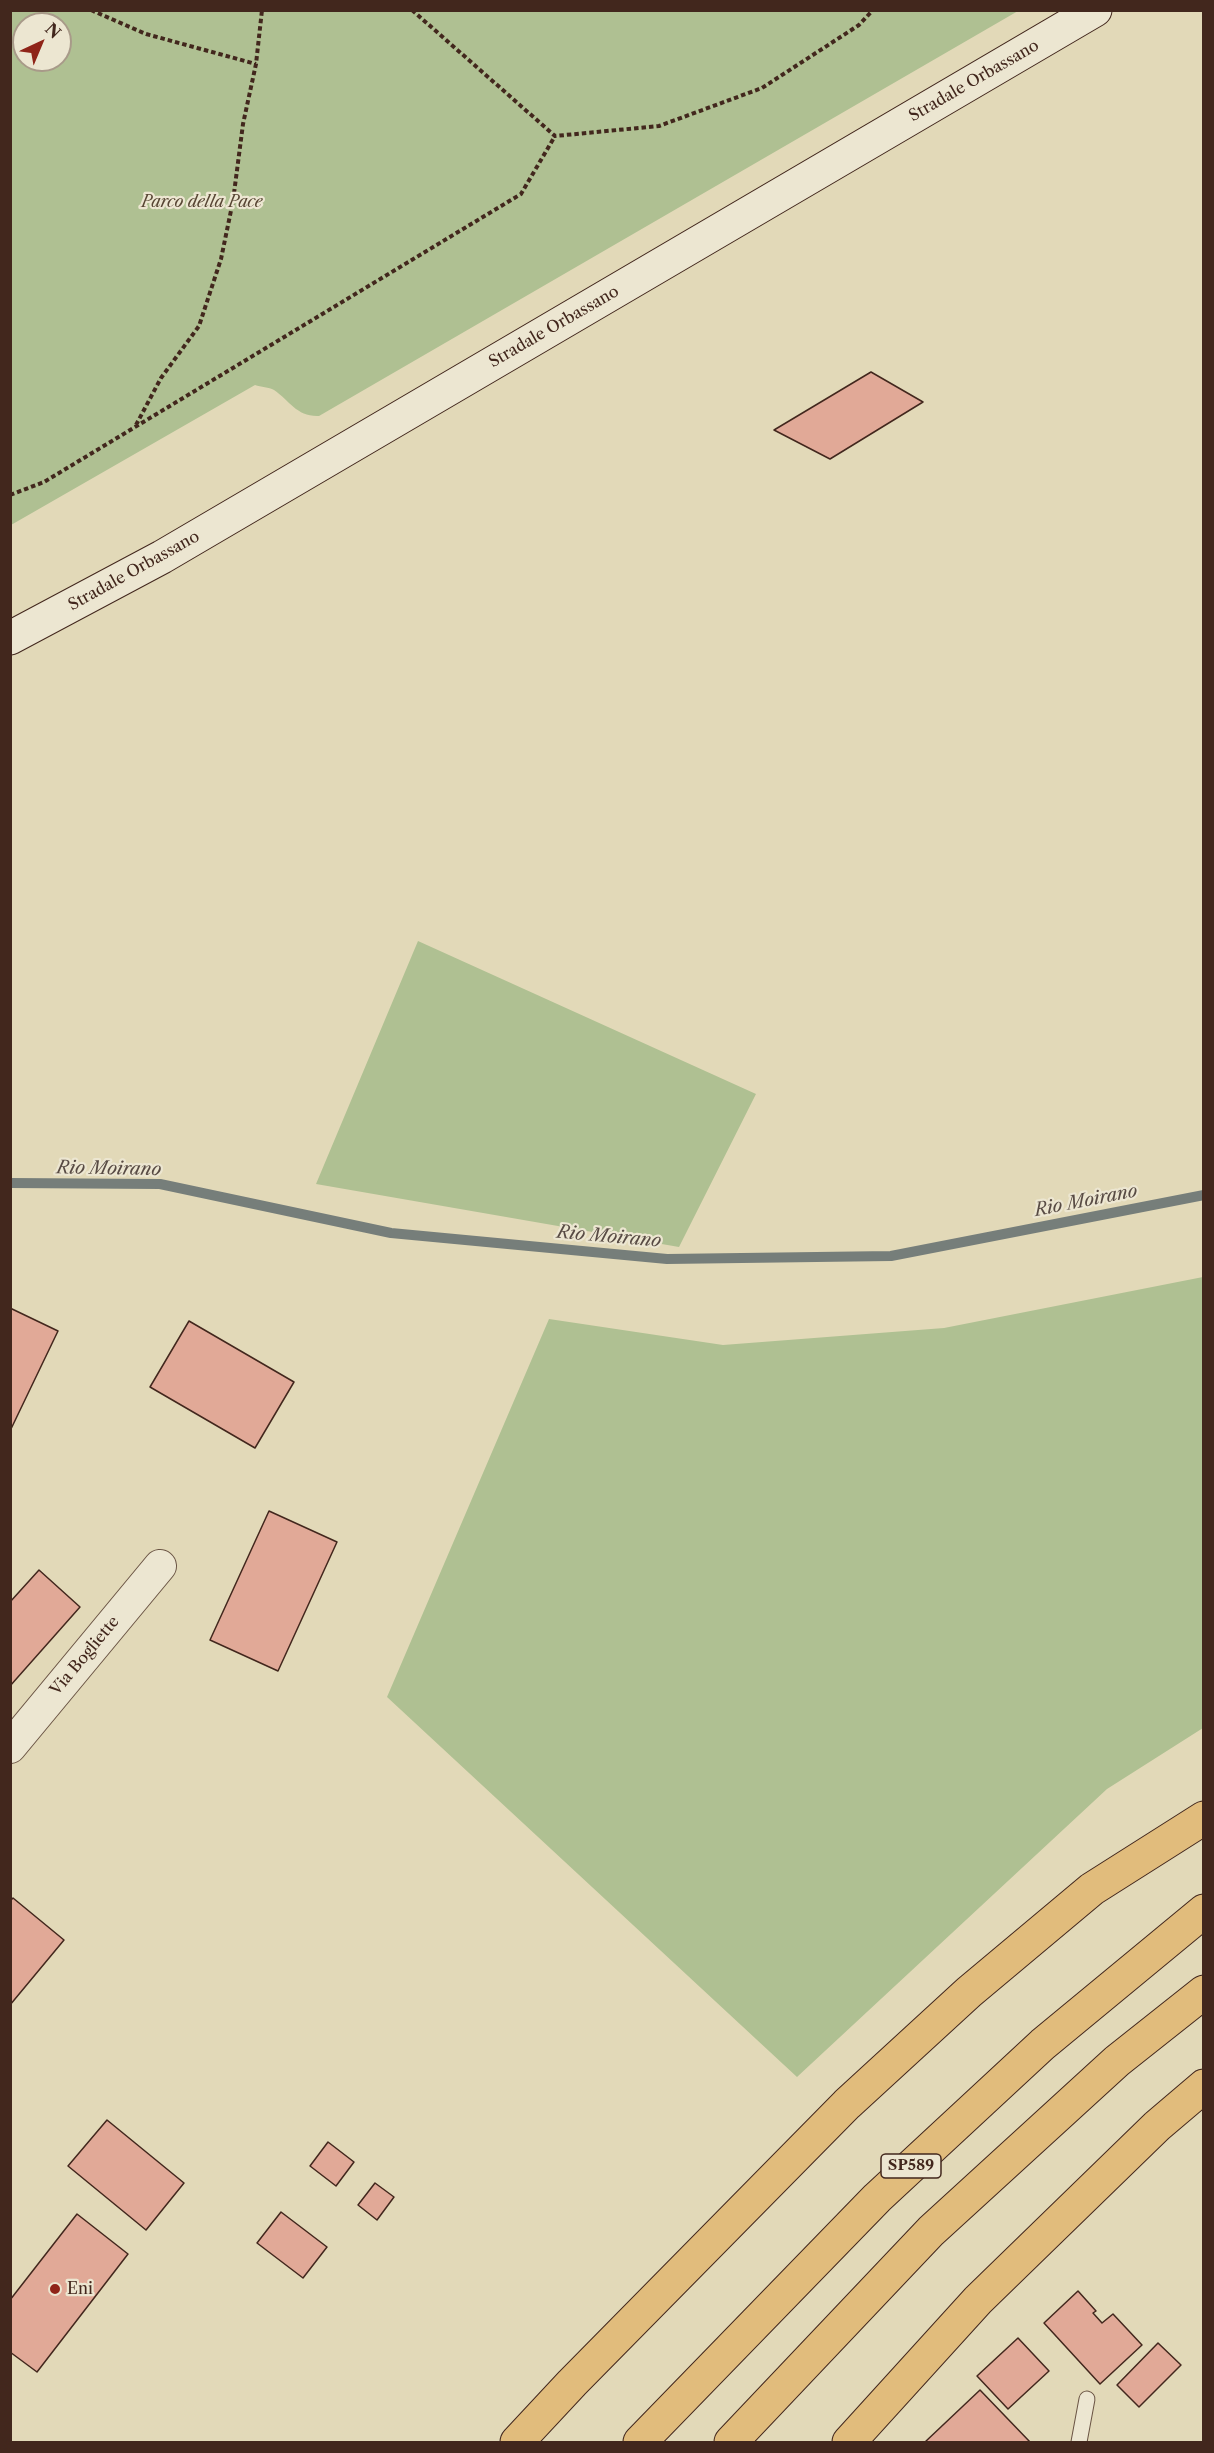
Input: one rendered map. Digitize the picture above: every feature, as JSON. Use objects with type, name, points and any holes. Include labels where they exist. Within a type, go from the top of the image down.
[{"type":"main road","points":[[518,2442],[572,2383],[847,2104],[969,1992],[1092,1889],[1203,1818]]},
{"type":"main road","name":"SP589","points":[[640,2442],[877,2198],[1043,2044],[1203,1911]]},
{"type":"main road","points":[[731,2442],[931,2231],[1117,2061],[1203,1992]]},
{"type":"main road","points":[[849,2442],[978,2300],[1157,2126],[1203,2086]]},
{"type":"street","name":"Stradale Orbassano","points":[[10,638],[162,557],[1095,10]]},
{"type":"street","name":"Via Bogliette","points":[[10,1747],[160,1566]]},
{"type":"lane","points":[[1079,2442],[1087,2399]]},
{"type":"path","points":[[91,10],[146,34],[256,64]]},
{"type":"path","points":[[135,427],[160,378],[198,326],[221,259],[233,201],[243,124],[256,64],[262,10]]},
{"type":"path","points":[[412,10],[555,136],[659,126],[762,88],[859,25],[873,10]]},
{"type":"path","points":[[10,495],[44,482],[521,194],[555,136]]},
{"type":"green space","name":"Parco della Pace","points":[[11,10],[1018,10],[319,416],[305,414],[274,390],[255,385],[11,525]]},
{"type":"green space","points":[[418,941],[756,1094],[679,1247],[316,1184]]},
{"type":"green space","points":[[1203,1277],[1203,1728],[1107,1789],[797,2077],[387,1697],[549,1319],[723,1345],[944,1328]]},
{"type":"building","points":[[871,372],[923,402],[830,459],[774,430]]},
{"type":"building","points":[[10,1308],[58,1331],[10,1431]]},
{"type":"building","points":[[189,1321],[294,1382],[255,1448],[150,1387]]},
{"type":"building","points":[[269,1511],[337,1542],[278,1671],[210,1640]]},
{"type":"building","points":[[39,1570],[80,1607],[10,1686],[10,1602]]},
{"type":"building","points":[[13,1898],[64,1940],[10,2005],[10,1901]]},
{"type":"building","points":[[107,2120],[184,2183],[146,2230],[68,2166]]},
{"type":"building","points":[[328,2142],[354,2162],[336,2186],[310,2166]]},
{"type":"building","points":[[375,2183],[394,2197],[377,2220],[358,2205]]},
{"type":"building","points":[[281,2212],[327,2247],[303,2278],[257,2243]]},
{"type":"building","points":[[77,2214],[128,2254],[37,2372],[10,2352],[10,2300]]},
{"type":"building","points":[[1078,2291],[1096,2311],[1093,2313],[1102,2323],[1113,2314],[1142,2345],[1100,2384],[1044,2323]]},
{"type":"building","points":[[1018,2338],[1049,2371],[1008,2409],[977,2376]]},
{"type":"building","points":[[1158,2343],[1181,2365],[1139,2407],[1117,2385]]},
{"type":"building","points":[[980,2390],[1030,2442],[925,2442]]},
{"type":"waterway","name":"Rio Moirano","points":[[10,1183],[160,1184],[391,1233],[667,1259],[891,1256],[1204,1195]]},
{"type":"place","name":"Eni","points":[[55,2289]]}]
